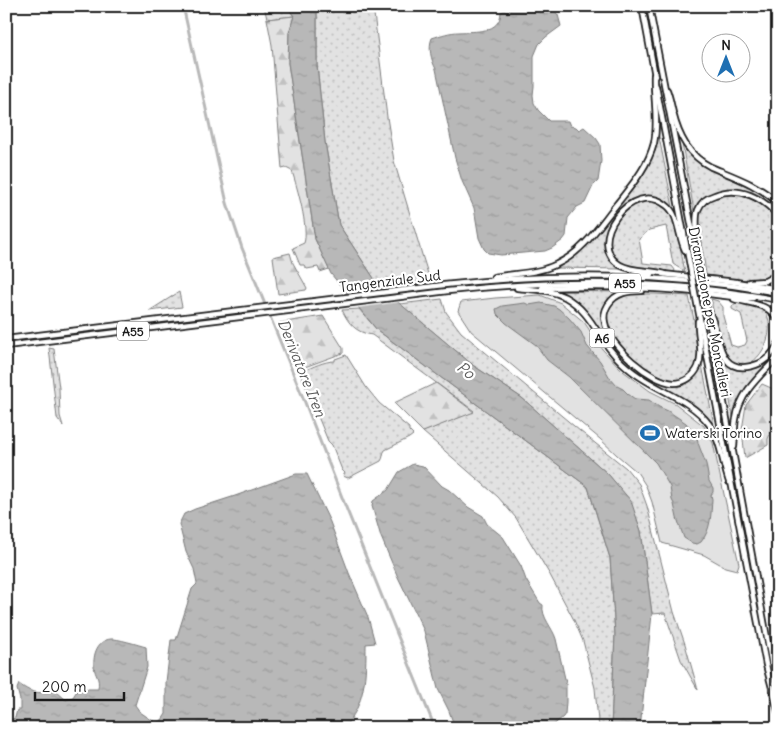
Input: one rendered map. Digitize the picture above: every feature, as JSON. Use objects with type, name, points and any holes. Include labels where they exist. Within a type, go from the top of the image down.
[{"type":"highway","name":"Diramazione per Moncalieri","points":[[642,6],[757,621],[778,711]]},
{"type":"highway","name":"Diramazione per Moncalieri","points":[[649,6],[700,270],[772,665],[778,685]]},
{"type":"highway","points":[[478,281],[551,267],[570,256],[590,238],[640,173],[650,154],[656,124],[654,75]]},
{"type":"highway","points":[[663,82],[669,95],[682,138],[694,155],[711,167],[754,185],[778,202]]},
{"type":"highway","points":[[695,246],[698,210],[703,202],[714,195],[730,192],[747,194],[763,202],[778,216]]},
{"type":"highway","points":[[665,274],[624,267],[616,262],[611,255],[608,243],[610,228],[615,218],[626,207],[647,198],[657,200],[668,206],[675,216],[688,256]]},
{"type":"highway","points":[[614,276],[665,274],[778,289]]},
{"type":"highway","points":[[736,282],[762,281],[778,274]]},
{"type":"highway","name":"Tangenziale Sud","points":[[6,339],[478,281],[543,276],[659,278],[709,283],[778,294]]},
{"type":"highway","name":"Tangenziale Sud","points":[[6,346],[448,291],[551,283],[628,283],[712,290],[778,300]]},
{"type":"highway","points":[[517,288],[592,287],[659,289]]},
{"type":"highway","name":"A6","points":[[480,288],[517,288],[551,291],[570,300],[584,312],[608,348],[627,368],[645,381],[697,411],[711,427],[723,457],[733,495]]},
{"type":"highway","points":[[659,289],[619,294],[609,303],[604,315],[607,329],[620,348],[634,362],[651,374],[664,381],[678,383],[687,380],[695,372],[701,356],[698,313]]},
{"type":"highway","name":"A55","points":[[659,289],[748,298],[768,298]]},
{"type":"highway","points":[[724,296],[762,306],[772,312],[778,320]]},
{"type":"highway","points":[[707,308],[712,318],[721,351],[727,360],[734,364],[746,367],[758,364],[772,354],[778,344]]},
{"type":"highway","points":[[734,454],[736,420],[741,400],[750,386],[778,357]]},
{"type":"green space","points":[[264,6],[289,6],[288,8],[294,16],[267,19]]},
{"type":"green space","points":[[317,6],[373,6],[394,161],[430,280],[379,286],[339,225],[325,142],[317,65]]},
{"type":"green space","points":[[294,16],[289,33],[288,63],[315,239],[329,269],[320,272],[318,267],[307,269],[304,265],[300,265],[293,248],[304,243],[304,218],[292,171],[286,168],[282,169],[272,45],[267,19]]},
{"type":"green space","points":[[658,132],[673,207],[661,198],[647,196],[634,200],[622,207],[613,218],[607,231],[606,244],[610,257],[621,269],[555,268],[575,255],[599,231],[636,183],[651,158]]},
{"type":"green space","points":[[682,144],[704,166],[759,190],[778,206],[778,213],[759,198],[736,190],[724,190],[713,193],[704,199],[694,211]]},
{"type":"green space","points":[[721,195],[746,197],[754,200],[767,208],[778,222],[778,270],[771,275],[753,280],[744,280],[706,275],[699,227],[700,214],[706,203]]},
{"type":"green space","points":[[643,201],[659,203],[665,207],[673,218],[685,272],[673,264],[666,226],[649,230],[639,239],[643,263],[672,266],[675,270],[674,272],[628,266],[614,255],[610,240],[614,224],[625,210]]},
{"type":"green space","points":[[290,253],[293,263],[307,288],[306,290],[278,294],[273,257]]},
{"type":"green space","points":[[561,291],[617,292],[607,303],[602,313],[603,325],[610,339],[662,382],[676,385],[684,384],[696,375],[702,365],[714,425],[693,405],[629,367],[612,348],[587,312]]},
{"type":"green space","points":[[179,292],[182,307],[149,311]]},
{"type":"green space","points":[[629,294],[689,296],[699,354],[691,374],[680,380],[665,378],[650,370],[621,346],[612,333],[607,316],[613,303]]},
{"type":"green space","name":"Waterski Torino","points":[[540,295],[561,303],[584,322],[603,350],[623,371],[650,391],[676,404],[704,426],[713,443],[739,564],[737,570],[725,567],[704,555],[662,543],[652,502],[646,486],[637,472],[471,331],[458,311],[461,302]]},
{"type":"green space","points":[[442,299],[446,312],[461,332],[626,468],[639,484],[647,506],[674,612],[698,690],[681,660],[665,613],[652,614],[641,531],[630,501],[608,474],[522,398],[474,366],[400,304]]},
{"type":"green space","points":[[711,299],[718,301],[723,307],[723,316],[731,345],[737,347],[745,345],[747,341],[741,314],[732,309],[732,306],[739,303],[762,308],[768,317],[769,328],[767,340],[762,351],[754,360],[745,365],[735,364],[725,355],[718,336]]},
{"type":"green space","points":[[359,309],[377,330],[588,487],[610,558],[615,634],[611,728],[600,728],[595,688],[583,641],[574,620],[516,518],[498,497],[423,432],[474,411],[372,335],[357,329],[350,323],[342,310]]},
{"type":"green space","points":[[323,316],[343,348],[343,353],[302,368],[298,367],[279,323]]},
{"type":"green space","points":[[49,348],[54,349],[59,388],[60,416],[63,426],[57,418]]},
{"type":"green space","points":[[778,349],[778,354],[757,375],[746,390],[733,417],[722,359],[737,368],[752,368],[766,361]]},
{"type":"green space","points":[[346,355],[366,387],[379,403],[409,428],[413,435],[385,450],[381,461],[348,478],[343,476],[345,473],[332,445],[328,441],[301,375],[303,371],[323,363],[335,361],[335,359]]},
{"type":"green space","points":[[436,383],[474,412],[423,432],[394,403]]},
{"type":"green space","points":[[762,384],[778,391],[778,414],[768,439],[768,445],[745,458],[742,430],[746,405]]},
{"type":"water","name":"Po","points":[[289,6],[317,6],[317,65],[325,142],[339,225],[379,286],[474,366],[522,398],[608,474],[631,501],[641,531],[652,614],[640,728],[611,728],[615,634],[610,558],[588,487],[377,330],[331,274],[315,239],[288,63],[289,33],[294,16],[288,8]]},
{"type":"water","points":[[510,6],[525,6],[529,10],[539,11],[543,6],[551,6],[558,15],[561,26],[539,44],[534,56],[534,103],[549,121],[568,121],[570,126],[576,127],[579,130],[584,127],[600,144],[601,161],[598,181],[593,186],[585,203],[577,207],[568,218],[566,236],[563,240],[545,251],[501,255],[488,253],[479,238],[474,208],[462,181],[455,158],[436,69],[431,58],[430,45],[432,38],[442,35],[491,28],[500,19],[501,12],[508,12]]},
{"type":"water","points":[[525,303],[529,305],[541,303],[559,309],[581,332],[587,346],[617,386],[635,399],[649,400],[668,411],[686,423],[697,435],[709,481],[713,488],[710,522],[701,542],[697,544],[692,543],[684,538],[672,500],[670,487],[656,463],[569,377],[547,360],[536,345],[497,314],[496,309],[502,306]]},
{"type":"water","points":[[413,464],[423,466],[442,486],[468,507],[483,516],[487,524],[503,537],[521,566],[526,580],[543,605],[545,618],[556,639],[566,683],[565,714],[550,728],[455,728],[438,689],[424,631],[381,537],[372,506],[373,501],[388,490],[399,472]]},
{"type":"water","points":[[296,474],[307,474],[330,522],[368,617],[375,643],[366,644],[363,689],[356,710],[343,728],[6,728],[6,721],[15,718],[17,710],[20,710],[17,689],[19,684],[37,692],[56,691],[66,700],[73,697],[80,686],[88,689],[98,689],[94,666],[95,653],[102,642],[111,639],[146,647],[147,667],[135,705],[140,712],[156,723],[162,720],[166,714],[166,682],[171,640],[176,640],[192,589],[197,584],[179,524],[184,514]]},
{"type":"pier","points":[[384,288],[401,302],[356,308],[344,293]]},
{"type":"waterway","name":"Derivatore Iren","points":[[183,6],[227,203],[242,248],[435,728]]},
{"type":"place","name":"Waterski Torino","points":[[650,433]]}]
